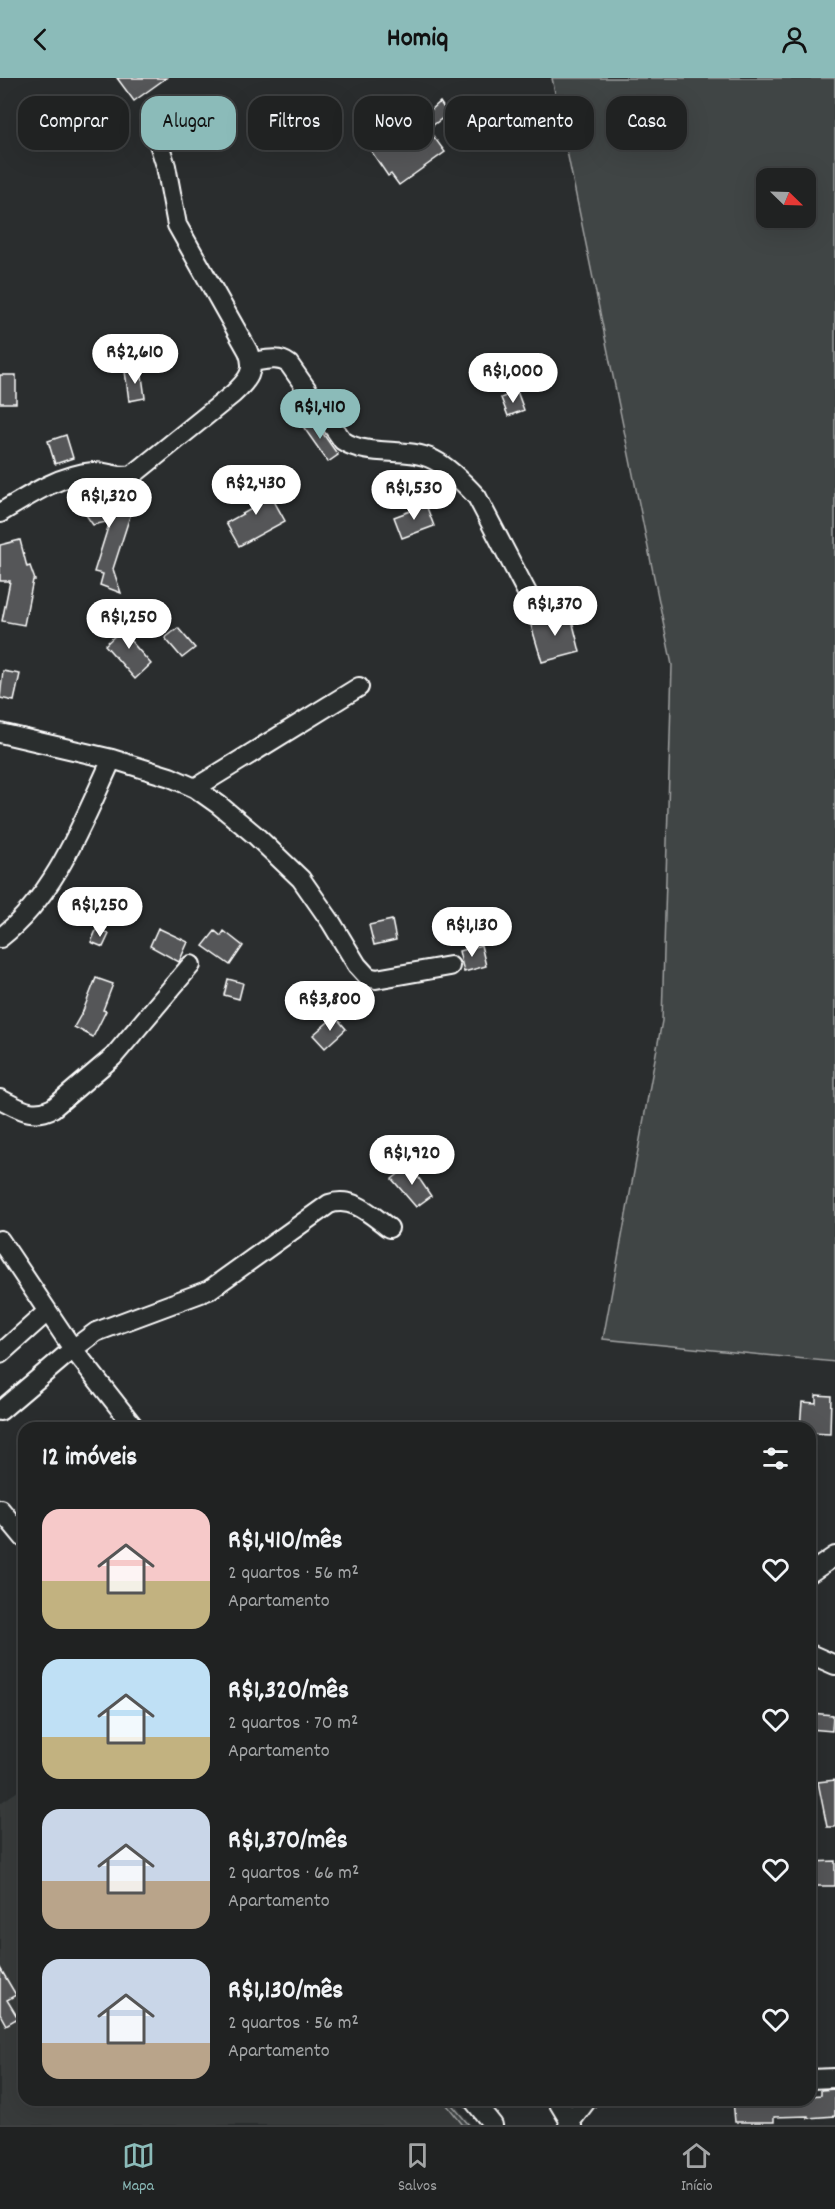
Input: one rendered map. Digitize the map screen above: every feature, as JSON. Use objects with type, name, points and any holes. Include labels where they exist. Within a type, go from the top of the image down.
[{"type":"street","points":[[0,512],[36,491],[83,473],[106,472],[125,477],[134,474],[242,385],[252,369],[252,362],[236,328],[177,225],[161,150]]},
{"type":"street","points":[[252,362],[276,359],[284,360],[289,364],[343,441],[352,447],[434,460],[467,486],[477,497],[535,608]]},
{"type":"street","points":[[195,788],[359,687]]},
{"type":"street","points":[[0,733],[112,759],[170,777],[195,788],[228,813],[301,879],[332,922],[357,965],[368,977],[376,979],[450,966]]},
{"type":"street","points":[[0,938],[15,927],[50,882],[80,829],[112,759]]},
{"type":"street","points":[[0,1099],[34,1114],[44,1113],[53,1108],[112,1057],[191,965]]},
{"type":"street","points":[[0,1411],[73,1349],[103,1328],[153,1312],[209,1290],[329,1204],[343,1201],[357,1205],[388,1228]]},
{"type":"street","points":[[0,1240],[73,1349],[130,1422]]},
{"type":"street","points":[[0,1354],[47,1312]]},
{"type":"street","points":[[0,1509],[18,1531]]},
{"type":"street","points":[[816,1569],[835,1556]]},
{"type":"street","points":[[816,1657],[835,1665]]},
{"type":"street","points":[[816,2079],[835,2078]]},
{"type":"street","points":[[478,2106],[493,2125]]},
{"type":"street","points":[[560,2106],[570,2124],[583,2106]]},
{"type":"shaded area","points":[[552,78],[835,78],[835,1362],[603,1339],[662,1021],[672,665],[567,150],[594,150],[594,96],[556,96]]},
{"type":"shaded area","points":[[18,1791],[18,2106],[456,2106],[472,2125],[0,2125],[0,1803]]},
{"type":"shaded area","points":[[448,2106],[453,2106],[469,2125],[463,2125]]},
{"type":"building","points":[[117,78],[166,78],[134,101]]},
{"type":"building","points":[[440,102],[445,110],[445,116],[433,125],[433,108]]},
{"type":"building","points":[[433,136],[445,152],[399,185],[391,174],[388,176],[371,151],[433,150]]},
{"type":"building","points":[[141,369],[145,398],[129,401],[125,371]]},
{"type":"building","points":[[0,375],[16,375],[16,403],[0,403]]},
{"type":"building","points":[[517,391],[524,410],[508,416],[501,398]]},
{"type":"building","points":[[312,418],[338,455],[328,462],[302,425]]},
{"type":"building","points":[[66,435],[73,458],[55,464],[48,441]]},
{"type":"building","points":[[263,481],[285,521],[239,546],[226,523],[257,506],[248,489]]},
{"type":"building","points":[[128,489],[132,510],[113,569],[121,593],[100,585],[103,574],[94,572],[110,521],[93,525],[84,512],[82,497]]},
{"type":"building","points":[[426,505],[434,526],[402,538],[394,517]]},
{"type":"building","points":[[20,540],[27,567],[30,566],[35,580],[33,580],[24,625],[2,621],[10,581],[0,581],[0,545]]},
{"type":"building","points":[[570,612],[580,652],[542,662],[530,622]]},
{"type":"building","points":[[133,619],[142,628],[130,640],[151,664],[135,679],[105,645]]},
{"type":"building","points":[[178,628],[195,648],[182,658],[165,638]]},
{"type":"building","points":[[3,671],[20,674],[14,701],[0,698]]},
{"type":"building","points":[[392,920],[396,940],[374,945],[369,925]]},
{"type":"building","points":[[97,928],[109,934],[103,947],[91,942]]},
{"type":"building","points":[[158,928],[188,942],[179,962],[150,946]]},
{"type":"building","points":[[215,931],[221,936],[224,931],[243,946],[230,965],[203,946]]},
{"type":"building","points":[[481,945],[486,966],[464,972],[459,951]]},
{"type":"building","points":[[96,978],[113,984],[103,1010],[106,1011],[93,1037],[74,1027]]},
{"type":"building","points":[[228,979],[243,983],[239,999],[224,995]]},
{"type":"building","points":[[335,1016],[346,1029],[325,1048],[313,1035]]},
{"type":"building","points":[[410,1165],[431,1196],[416,1207],[392,1179]]},
{"type":"building","points":[[816,1395],[831,1396],[830,1434],[816,1433],[816,1422],[800,1422],[802,1402],[816,1403]]},
{"type":"building","points":[[816,1713],[833,1715],[832,1731],[816,1730]]},
{"type":"building","points":[[835,1780],[835,1827],[827,1827],[818,1782]]},
{"type":"building","points":[[835,1861],[835,1886],[816,1886],[816,1862]]},
{"type":"building","points":[[0,1968],[16,1995],[7,2000],[18,2018],[6,2025],[0,2014]]},
{"type":"building","points":[[835,2089],[835,2116],[774,2117],[774,2122],[735,2122],[734,2106],[816,2106],[816,2095],[821,2095],[821,2090]]}]
